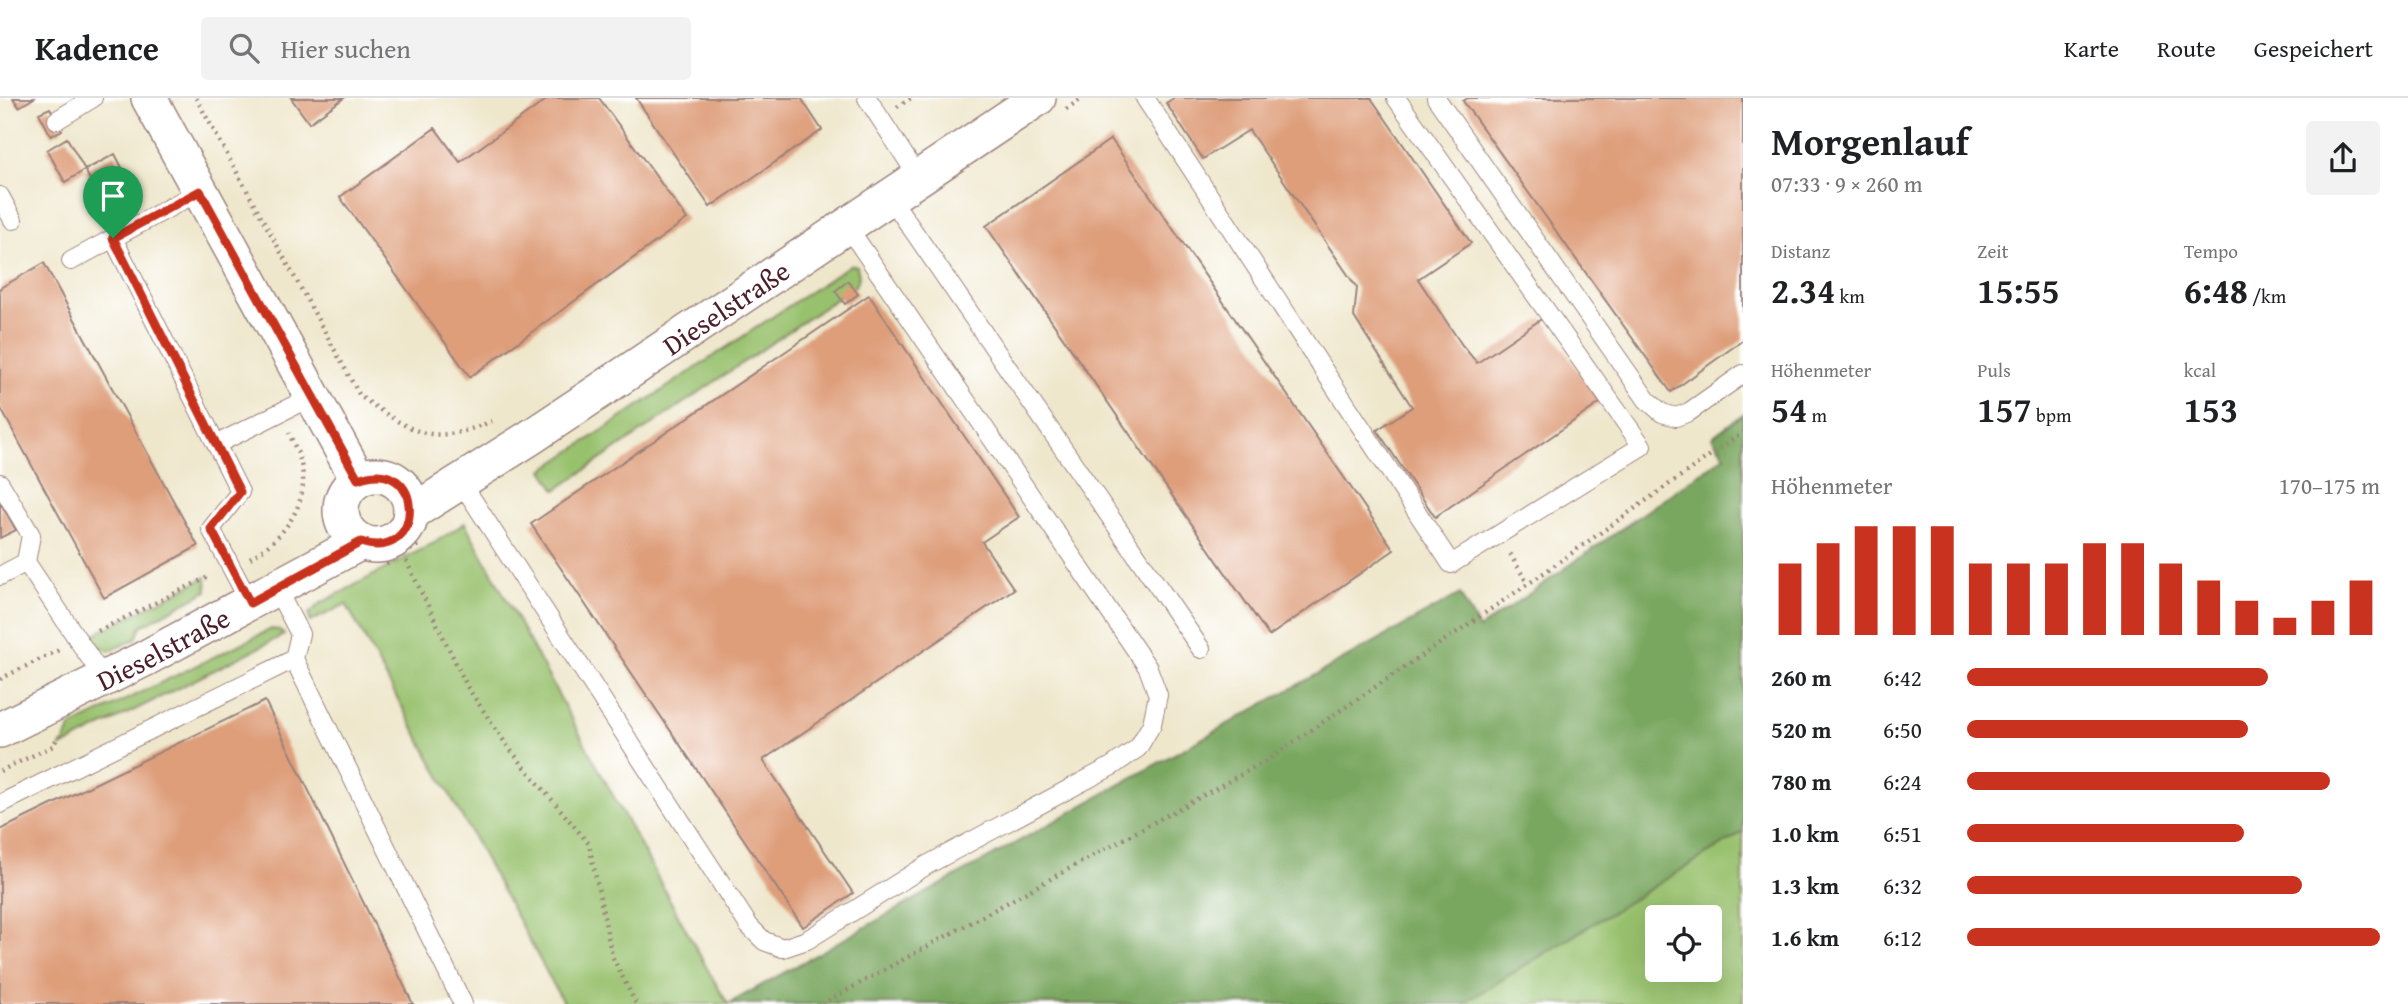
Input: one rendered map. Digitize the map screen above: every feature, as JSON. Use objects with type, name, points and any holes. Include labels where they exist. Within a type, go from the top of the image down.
[{"type":"street","points":[[149,98],[358,479]]},
{"type":"street","name":"Dieselstraße","points":[[403,526],[461,482],[543,430],[1038,98]]},
{"type":"street","points":[[379,475],[399,483],[406,491],[403,526],[379,545],[361,542],[351,536],[345,527],[340,506],[349,486],[358,479],[379,475]]},
{"type":"street","name":"Dieselstraße","points":[[0,730],[104,680],[361,542]]},
{"type":"lane","points":[[57,120],[93,98]]},
{"type":"lane","points":[[867,98],[904,187],[1201,649]]},
{"type":"lane","points":[[1145,98],[1451,564],[1642,446],[1396,98]]},
{"type":"lane","points":[[1436,98],[1647,400],[1662,413],[1676,417],[1689,412],[1743,374]]},
{"type":"lane","points":[[71,261],[200,191]]},
{"type":"lane","points":[[0,196],[13,220]]},
{"type":"lane","points":[[461,482],[749,926],[764,941],[783,948],[807,940],[927,865],[1112,766],[1138,748],[1152,724],[1158,695],[1148,668],[847,226]]},
{"type":"lane","points":[[113,238],[240,492],[211,529],[263,596],[300,634],[295,659],[463,1004]]},
{"type":"lane","points":[[217,444],[313,396]]},
{"type":"lane","points":[[0,483],[31,535],[26,562],[104,680]]},
{"type":"lane","points":[[0,576],[26,562]]},
{"type":"lane","points":[[0,804],[295,659]]},
{"type":"path","points":[[196,98],[360,396],[404,427],[430,435],[464,433],[496,419]]},
{"type":"path","points":[[822,1004],[1264,762],[1528,584],[1743,432]]},
{"type":"path","points":[[403,526],[468,688],[508,747],[589,844],[612,956],[636,1004]]},
{"type":"path","points":[[1498,536],[1528,584]]},
{"type":"green space","points":[[850,265],[857,266],[859,276],[855,286],[556,490],[543,470]]},
{"type":"green space","points":[[1743,414],[1743,832],[1462,1004],[728,1004],[1460,594],[1479,629],[1725,456],[1712,437]]},
{"type":"green space","points":[[465,523],[728,1004],[564,1004],[346,604],[310,622],[309,614],[321,603],[434,543]]},
{"type":"green space","points":[[206,577],[207,591],[141,626],[136,639],[109,651],[87,638]]},
{"type":"green space","points":[[271,629],[279,630],[284,635],[61,747],[72,726]]},
{"type":"green space","points":[[1743,832],[1743,1004],[1462,1004]]},
{"type":"building","points":[[13,98],[34,98],[19,107]]},
{"type":"building","points":[[291,98],[344,98],[309,123]]},
{"type":"building","points":[[549,98],[599,98],[687,219],[470,377],[340,197],[435,128],[460,162]]},
{"type":"building","points":[[636,98],[801,98],[822,130],[710,207]]},
{"type":"building","points":[[1174,98],[1371,98],[1471,243],[1418,279],[1462,345],[1477,363],[1543,318],[1600,403],[1435,517],[1377,430],[1412,407],[1354,317],[1357,288],[1249,130],[1203,159],[1166,103]]},
{"type":"building","points":[[1468,98],[1743,98],[1743,340],[1671,392],[1463,101]]},
{"type":"building","points":[[50,108],[62,130],[51,136],[39,113]]},
{"type":"building","points":[[67,138],[85,170],[65,182],[47,150]]},
{"type":"building","points":[[1111,139],[1394,550],[1269,636],[986,226]]},
{"type":"building","points":[[115,154],[130,183],[100,199],[85,170]]},
{"type":"building","points":[[44,263],[198,546],[104,598],[0,407],[0,288]]},
{"type":"building","points":[[848,281],[858,294],[845,304],[835,291]]},
{"type":"building","points":[[869,295],[1019,517],[982,542],[1014,589],[763,760],[853,893],[803,927],[531,524]]},
{"type":"building","points":[[0,502],[16,530],[0,538]]},
{"type":"building","points":[[265,701],[413,1004],[0,1004],[0,830]]},
{"type":"route","points":[[200,191],[358,479],[379,475],[399,483],[406,491],[411,513],[403,532],[396,539],[379,545],[361,542],[250,603],[211,529],[240,492],[113,238],[200,191]]}]
